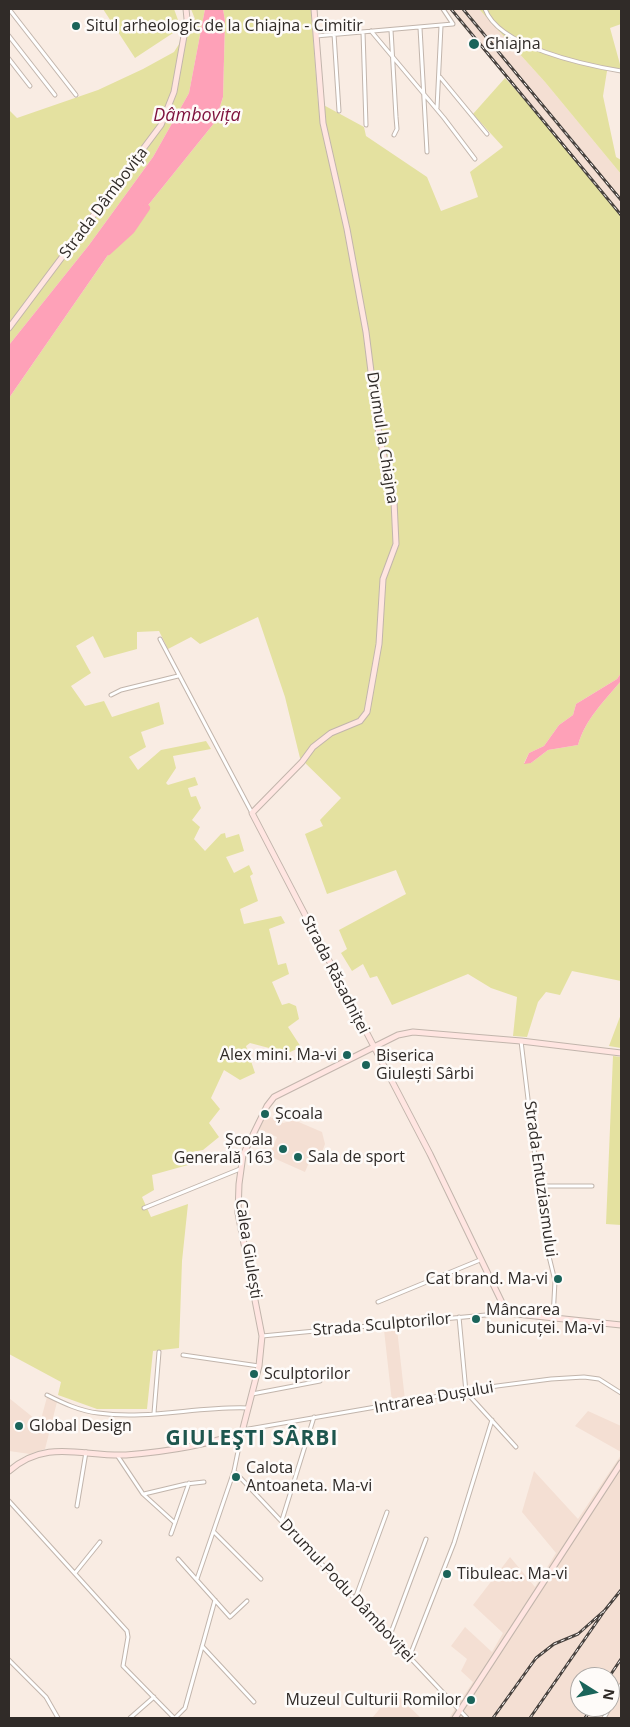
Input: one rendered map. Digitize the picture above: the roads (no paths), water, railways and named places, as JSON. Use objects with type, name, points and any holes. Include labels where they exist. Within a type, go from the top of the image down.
[{"type":"main road","name":"Strada Dâmbovița","points":[[9,328],[161,125],[174,92],[187,19],[186,9]]},
{"type":"main road","name":"Drumul la Chiajna","points":[[252,813],[296,769],[313,747],[331,733],[360,721],[367,712],[378,653],[382,588],[385,571],[395,550],[396,539],[393,495],[379,435],[366,332],[347,229],[324,133],[314,9]]},
{"type":"main road","name":"Strada Răsadniței","points":[[252,813],[372,1048],[430,1154],[480,1260],[508,1313]]},
{"type":"main road","name":"Calea Giulești","points":[[243,1431],[258,1366],[262,1336],[238,1213],[240,1169],[248,1144],[267,1106],[274,1098],[398,1035],[413,1032],[521,1041],[621,1053]]},
{"type":"main road","name":"Strada Sculptorilor","points":[[508,1313],[621,1325]]},
{"type":"main road","points":[[9,1471],[27,1460],[59,1450],[117,1455],[218,1440],[243,1431]]},
{"type":"main road","points":[[455,1718],[621,1463]]},
{"type":"street","points":[[9,9],[76,95]]},
{"type":"street","points":[[316,36],[454,24],[443,9]]},
{"type":"street","points":[[485,9],[498,27],[535,47],[576,62],[621,71]]},
{"type":"street","points":[[436,108],[440,26]]},
{"type":"street","points":[[420,28],[427,152]]},
{"type":"street","points":[[391,30],[397,123],[394,135]]},
{"type":"street","points":[[371,31],[476,159]]},
{"type":"street","points":[[363,32],[366,125]]},
{"type":"street","points":[[334,34],[339,111]]},
{"type":"street","points":[[9,36],[55,95]]},
{"type":"street","points":[[9,59],[30,86]]},
{"type":"street","points":[[439,76],[487,134]]},
{"type":"street","name":"Strada Răsadniței","points":[[160,639],[252,813]]},
{"type":"street","points":[[111,695],[121,690],[178,676]]},
{"type":"street","name":"Strada Entuziasmului","points":[[521,1041],[545,1240],[555,1281],[553,1318]]},
{"type":"street","points":[[144,1208],[240,1169]]},
{"type":"street","points":[[538,1186],[592,1186]]},
{"type":"street","points":[[378,1302],[480,1260]]},
{"type":"street","name":"Strada Sculptorilor","points":[[262,1336],[508,1313]]},
{"type":"street","points":[[459,1317],[466,1392],[516,1447]]},
{"type":"street","points":[[154,1414],[159,1352]]},
{"type":"street","points":[[183,1355],[258,1366]]},
{"type":"street","name":"Intrarea Dușului","points":[[243,1431],[314,1417],[523,1382],[584,1377],[599,1379],[621,1393]]},
{"type":"street","points":[[251,1394],[320,1381]]},
{"type":"street","points":[[47,1395],[98,1414],[154,1414],[248,1408]]},
{"type":"street","points":[[282,1520],[314,1417]]},
{"type":"street","points":[[409,1658],[454,1543],[492,1420]]},
{"type":"street","points":[[197,1578],[234,1472],[243,1431]]},
{"type":"street","points":[[77,1506],[86,1452]]},
{"type":"street","points":[[117,1455],[144,1494],[175,1523]]},
{"type":"street","name":"Drumul Podu Dâmboviței","points":[[234,1472],[282,1520],[355,1598],[389,1638],[467,1718]]},
{"type":"street","points":[[144,1494],[189,1483],[204,1482]]},
{"type":"street","points":[[171,1534],[189,1483]]},
{"type":"street","points":[[9,1501],[127,1631],[128,1637],[123,1666],[174,1718],[185,1708],[215,1600]]},
{"type":"street","points":[[355,1598],[387,1512]]},
{"type":"street","points":[[214,1532],[261,1579]]},
{"type":"street","points":[[389,1638],[426,1539]]},
{"type":"street","points":[[75,1573],[100,1542]]},
{"type":"street","points":[[178,1559],[230,1617],[247,1601]]},
{"type":"street","points":[[202,1646],[254,1702]]},
{"type":"street","points":[[9,1660],[46,1697],[58,1718]]},
{"type":"street","points":[[130,1718],[154,1697]]},
{"type":"water","name":"Dâmbovița","points":[[205,9],[223,9],[225,21],[223,97],[215,122],[108,255],[9,398],[9,345],[89,245],[153,157],[189,93]]},
{"type":"water","points":[[621,673],[621,681],[590,719],[578,745],[548,750],[531,763],[524,764],[529,753],[544,746],[559,725],[573,715],[576,704],[617,679]]},
{"type":"waterway","name":"Dâmbovița","points":[[108,251],[131,230],[146,208]]},
{"type":"railway","points":[[451,9],[621,215]]},
{"type":"railway","points":[[463,9],[621,200]]},
{"type":"railway","points":[[530,1718],[621,1590]]},
{"type":"railway","points":[[493,1718],[536,1658],[554,1644],[578,1634],[605,1610]]},
{"type":"railway","points":[[616,1667],[621,1659]]},
{"type":"place","name":"Situl arheologic de la Chiajna - Cimitir","points":[[76,26]]},
{"type":"place","name":"Chiajna","points":[[474,44]]},
{"type":"place","name":"Alex mini. Ma-vi","points":[[347,1055]]},
{"type":"place","name":"Biserica Giulești Sârbi","points":[[366,1065]]},
{"type":"place","name":"Școala","points":[[265,1114]]},
{"type":"place","name":"Școala Generală 163","points":[[283,1149]]},
{"type":"place","name":"Sala de sport","points":[[298,1157]]},
{"type":"place","name":"Cat brand. Ma-vi","points":[[558,1279]]},
{"type":"place","name":"Mâncarea bunicuței. Ma-vi","points":[[476,1319]]},
{"type":"place","name":"Sculptorilor","points":[[254,1374]]},
{"type":"place","name":"Global Design","points":[[19,1426]]},
{"type":"place","name":"Calota Antoaneta. Ma-vi","points":[[236,1477]]},
{"type":"place","name":"Tibuleac. Ma-vi","points":[[447,1574]]},
{"type":"place","name":"Muzeul Culturii Romilor","points":[[471,1700]]},
{"type":"district","name":"GIULEŞTI SÂRBI","points":[[252,1439]]}]
